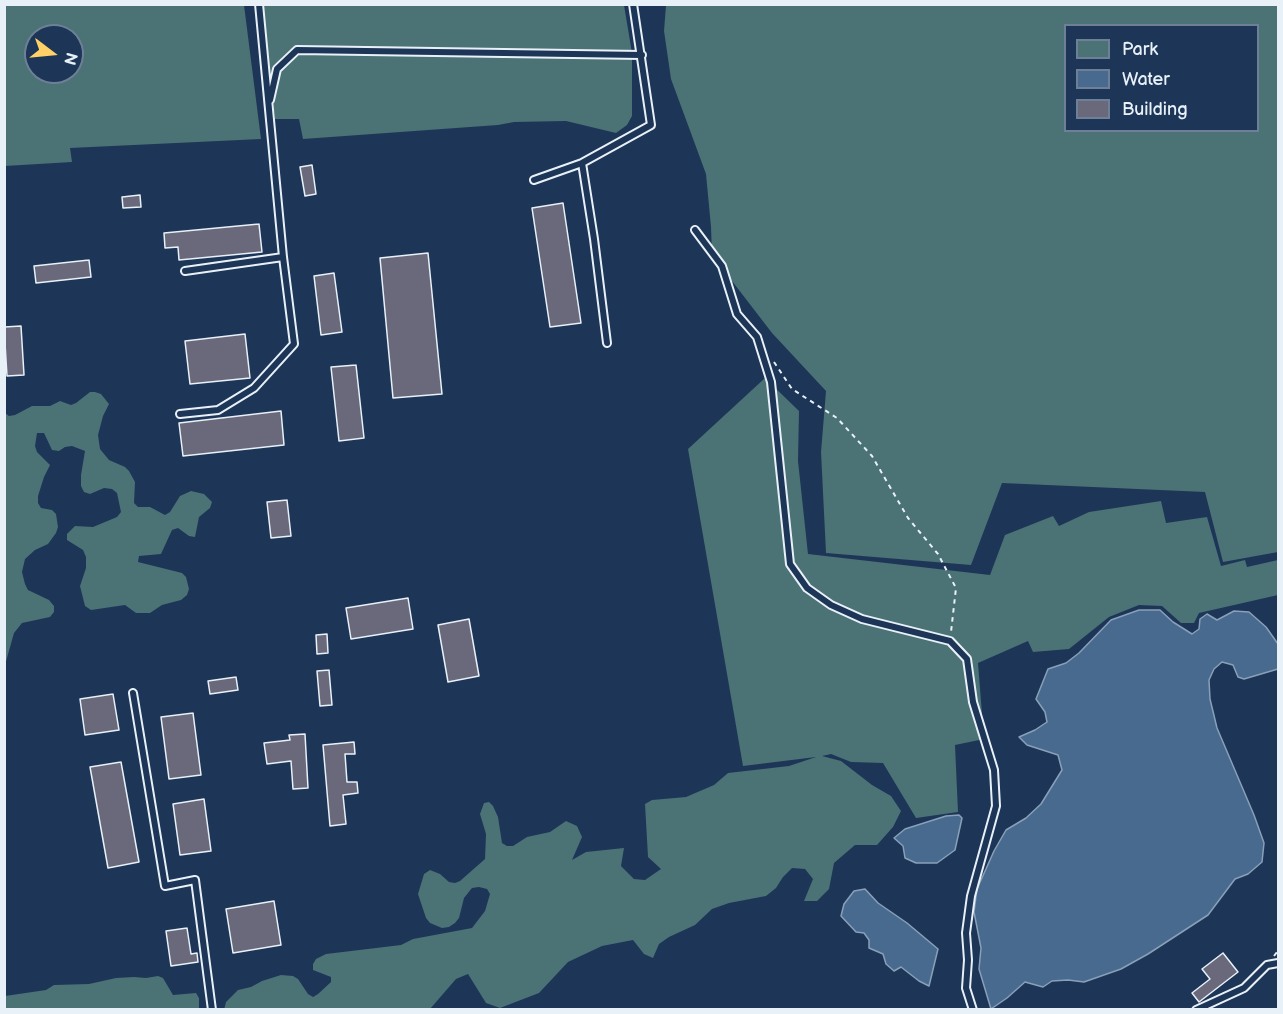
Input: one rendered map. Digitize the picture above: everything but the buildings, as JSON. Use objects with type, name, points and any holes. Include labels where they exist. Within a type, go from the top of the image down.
[{"type":"lane","points":[[180,414],[218,410],[254,388],[294,344],[283,257],[259,4]]},
{"type":"lane","points":[[534,180],[582,163],[651,125],[633,4]]},
{"type":"lane","points":[[269,108],[277,69],[297,50],[642,55]]},
{"type":"lane","points":[[582,163],[607,343]]},
{"type":"lane","points":[[695,230],[722,266],[737,314],[757,337],[771,382],[790,564],[807,588],[831,605],[862,619],[950,641],[968,659],[973,702],[994,770],[996,806],[971,896],[966,933],[968,960],[966,988],[973,1010]]},
{"type":"lane","points":[[185,271],[283,257]]},
{"type":"lane","points":[[133,693],[165,885],[195,880],[212,1010]]},
{"type":"lane","points":[[1197,1010],[1244,988],[1267,965],[1278,963]]},
{"type":"path","points":[[769,354],[792,388],[837,418],[872,456],[908,518],[938,554],[956,588],[950,641]]},
{"type":"green space","points":[[5,4],[244,5],[261,139],[70,148],[72,162],[5,166]]},
{"type":"green space","points":[[262,5],[624,5],[632,53],[632,116],[627,125],[616,133],[566,121],[514,122],[303,139],[299,119],[275,119]]},
{"type":"green space","points":[[666,5],[1278,5],[1278,552],[1223,562],[1205,492],[1002,483],[971,565],[826,553],[821,452],[826,391],[772,333],[712,255],[706,174],[671,79],[664,31]]},
{"type":"green space","points":[[765,378],[799,411],[798,461],[808,554],[990,575],[1005,535],[1053,516],[1059,526],[1089,512],[1161,501],[1166,523],[1207,517],[1221,566],[1245,560],[1247,567],[1278,560],[1278,595],[1199,613],[1194,623],[1181,623],[1162,606],[1139,605],[1109,617],[1069,649],[1033,652],[1028,641],[978,663],[984,739],[955,745],[958,812],[916,818],[883,763],[851,762],[831,754],[822,756],[841,761],[872,785],[891,796],[901,811],[893,827],[877,845],[855,845],[834,863],[829,889],[817,901],[804,901],[813,879],[805,869],[792,868],[776,888],[766,896],[729,903],[712,909],[695,925],[659,944],[653,958],[644,954],[633,940],[602,946],[568,962],[539,993],[500,1008],[486,1003],[468,974],[456,979],[430,1009],[224,1010],[226,1002],[238,990],[281,975],[298,979],[308,994],[313,997],[331,982],[331,977],[313,970],[316,959],[326,954],[401,945],[413,939],[472,928],[485,911],[490,894],[487,889],[472,888],[464,898],[459,918],[449,927],[442,928],[430,923],[426,918],[418,894],[424,874],[430,870],[440,874],[449,882],[455,883],[485,859],[486,834],[480,814],[484,803],[489,802],[493,806],[498,817],[502,843],[507,846],[513,846],[527,837],[550,832],[566,821],[577,826],[582,837],[572,860],[586,852],[624,848],[621,866],[634,879],[645,880],[661,869],[648,857],[645,804],[652,800],[686,797],[714,785],[728,773],[789,766],[816,757],[743,766],[688,449]]},
{"type":"green space","points":[[90,392],[101,394],[109,404],[98,435],[100,449],[109,460],[129,471],[135,482],[134,503],[138,507],[150,507],[165,515],[170,512],[180,496],[191,491],[204,494],[212,502],[210,508],[199,517],[195,537],[189,536],[178,528],[172,530],[161,554],[139,556],[138,562],[182,573],[186,577],[189,589],[187,595],[181,600],[162,605],[150,613],[136,613],[125,605],[91,610],[85,606],[80,586],[86,568],[86,557],[83,550],[67,540],[67,534],[75,526],[93,527],[117,517],[121,512],[117,493],[112,489],[104,488],[90,494],[84,492],[81,486],[81,475],[85,451],[72,446],[59,451],[52,450],[44,433],[37,433],[35,446],[37,452],[50,465],[38,496],[38,503],[41,508],[52,510],[56,514],[58,527],[48,544],[35,550],[25,559],[22,572],[28,590],[49,600],[54,606],[54,612],[50,617],[22,623],[14,633],[5,665],[5,413],[9,416],[15,415],[32,406],[50,406],[60,401],[71,405]]},
{"type":"green space","points":[[158,976],[163,978],[173,995],[196,993],[199,998],[199,1009],[5,1009],[5,996],[46,990],[54,985],[89,984],[116,978]]},
{"type":"water","points":[[1139,610],[1160,610],[1192,634],[1199,629],[1200,619],[1207,614],[1217,620],[1234,611],[1249,612],[1266,627],[1278,644],[1278,669],[1244,679],[1238,677],[1233,665],[1222,662],[1214,669],[1209,680],[1210,699],[1217,728],[1264,843],[1262,862],[1248,874],[1235,879],[1208,915],[1121,969],[1084,982],[1052,981],[1043,987],[1025,982],[991,1009],[979,969],[981,948],[974,912],[977,889],[1006,830],[1026,818],[1041,804],[1062,770],[1058,755],[1027,745],[1019,737],[1047,722],[1045,712],[1036,699],[1048,669],[1066,663],[1079,653],[1111,620]]},
{"type":"water","points":[[959,815],[962,818],[955,850],[937,863],[916,863],[905,858],[903,846],[894,838],[905,829],[946,816]]},
{"type":"water","points":[[865,889],[878,903],[938,949],[929,986],[901,967],[894,971],[886,964],[883,954],[869,948],[869,940],[864,933],[856,932],[841,916],[844,904],[854,891]]}]
